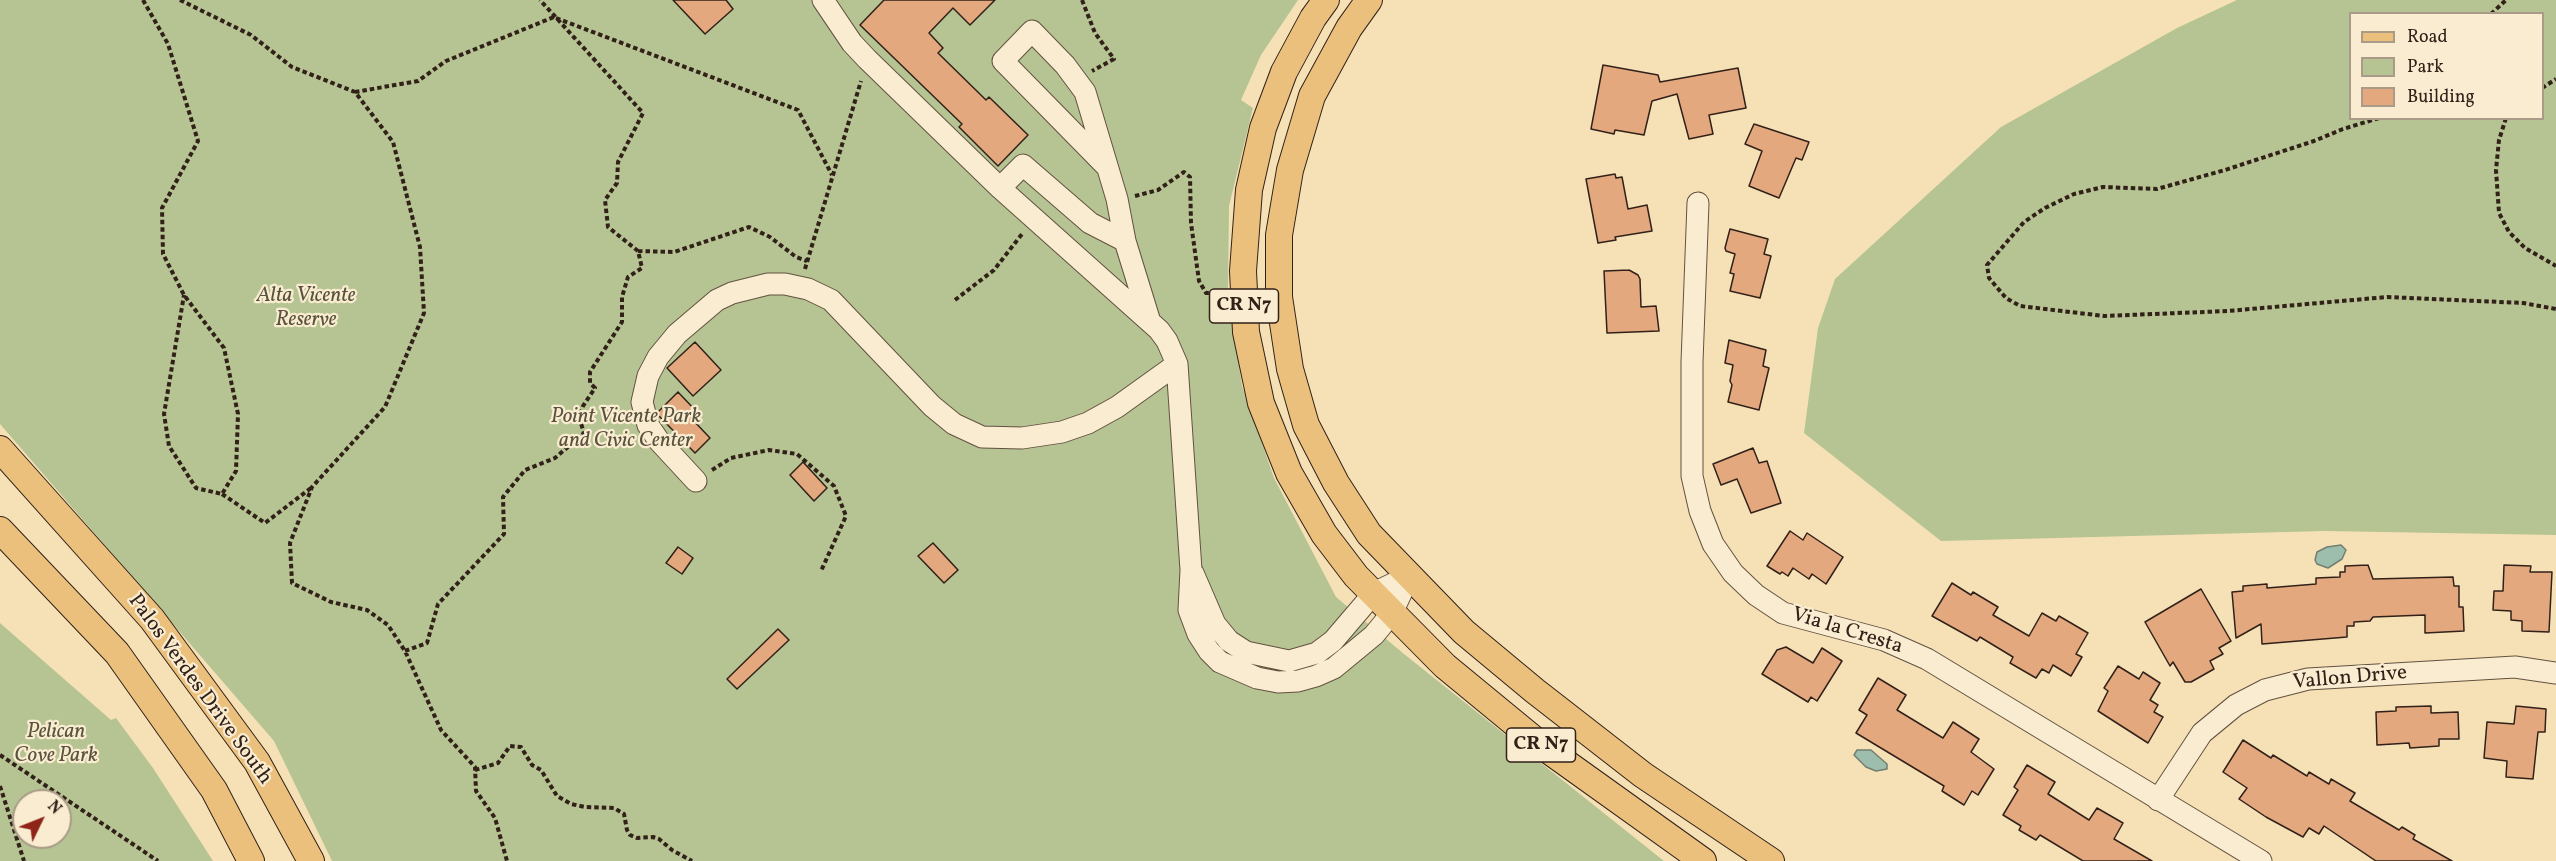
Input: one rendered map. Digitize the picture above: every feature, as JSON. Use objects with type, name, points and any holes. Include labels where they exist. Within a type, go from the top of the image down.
[{"type":"main road","name":"CR N7","points":[[1326,0],[1313,18],[1284,72],[1263,128],[1250,190],[1243,271],[1246,332],[1261,403],[1289,473],[1324,534],[1356,576],[1445,666],[1541,745],[1703,861]]},
{"type":"main road","name":"CR N7","points":[[1369,0],[1349,28],[1312,96],[1290,170],[1279,236],[1280,297],[1290,369],[1306,425],[1336,483],[1370,534],[1464,632],[1534,691],[1643,775],[1762,859]]},
{"type":"main road","name":"Palos Verdes Drive South","points":[[0,449],[153,619],[257,762],[311,861]]},
{"type":"main road","points":[[0,530],[117,653],[214,790],[251,861]]},
{"type":"street","points":[[823,0],[852,43],[867,59],[1000,188],[1150,322],[1167,341],[1177,364],[1191,570],[1189,610],[1198,634],[1209,651],[1220,662],[1257,678],[1278,682],[1298,681],[1334,668],[1374,635],[1392,613],[1409,576]]},
{"type":"street","points":[[1107,167],[1003,61],[1032,31],[1065,65],[1085,92],[1117,199],[1125,241],[1150,322]]},
{"type":"street","points":[[1000,188],[1023,165],[1090,223],[1125,241]]},
{"type":"street","name":"Via la Cresta","points":[[1698,203],[1692,362],[1692,476],[1700,511],[1713,544],[1733,573],[1756,595],[1784,613],[1884,640],[1927,659],[2261,861]]},
{"type":"street","points":[[696,481],[659,441],[648,425],[642,402],[648,376],[658,357],[676,334],[717,300],[732,293],[768,284],[785,284],[808,289],[831,300],[932,406],[954,424],[982,437],[1022,438],[1062,432],[1088,423],[1117,407],[1177,364]]},
{"type":"street","points":[[1191,570],[1215,624],[1229,641],[1246,652],[1270,659],[1289,661],[1317,653],[1334,641],[1374,593],[1409,576]]},
{"type":"street","name":"Vallon Drive","points":[[2158,800],[2202,734],[2236,705],[2265,690],[2308,679],[2515,667],[2556,673]]},
{"type":"path","points":[[143,0],[168,44],[198,141],[162,208],[163,254],[184,295],[224,348],[238,414],[236,471],[222,494]]},
{"type":"path","points":[[180,0],[251,35],[292,67],[355,92],[393,142],[420,247],[424,313],[385,407],[312,487],[265,523],[222,494],[196,488],[169,446],[164,414],[184,295]]},
{"type":"path","points":[[540,0],[643,113],[618,162],[617,183],[605,200],[608,227],[638,251],[674,252],[749,227],[770,237],[796,257],[807,261]]},
{"type":"path","points":[[1082,0],[1095,33],[1114,59]]},
{"type":"path","points":[[2493,12],[2506,0]]},
{"type":"path","points":[[355,92],[418,81],[446,61],[554,17],[798,110],[832,175]]},
{"type":"path","points":[[800,287],[867,59]]},
{"type":"path","points":[[2372,120],[2225,170],[2157,189],[2103,187],[2074,194],[2045,208],[2024,222],[1987,265],[1989,278],[2006,298],[2020,306],[2104,316],[2228,311],[2387,297],[2523,303],[2556,309]]},
{"type":"path","points":[[2505,120],[2499,140],[2496,170],[2499,213],[2509,232],[2525,248],[2556,266]]},
{"type":"path","points":[[1131,197],[1158,190],[1184,172],[1190,177],[1191,223],[1199,281],[1206,293],[1220,293]]},
{"type":"path","points":[[955,300],[994,270],[1014,243],[1036,220]]},
{"type":"path","points":[[405,651],[427,643],[438,604],[504,534],[503,497],[525,470],[555,458],[584,433],[579,417],[583,406],[595,388],[590,382],[590,372],[622,322],[622,297],[628,277],[642,268],[638,251]]},
{"type":"path","points":[[696,481],[731,458],[769,450],[797,454],[834,486],[846,516],[821,571]]},
{"type":"path","points":[[312,487],[290,543],[292,583],[331,602],[367,610],[388,625],[405,651],[441,730],[475,766],[476,791],[495,818],[507,861]]},
{"type":"path","points":[[475,770],[498,763],[510,746],[521,747],[532,765],[541,770],[556,796],[578,806],[614,808],[624,814],[630,835],[637,838],[659,839],[672,850],[692,861]]},
{"type":"path","points":[[0,755],[158,861]]},
{"type":"path","points":[[0,786],[24,861]]},
{"type":"green space","name":"Point Vicente Park and Civic Center","points":[[0,0],[1298,0],[1261,55],[1241,100],[1253,108],[1229,206],[1228,293],[1242,386],[1274,478],[1336,597],[1664,861],[332,861],[274,741],[0,424]]},
{"type":"green space","points":[[2237,0],[2556,0],[2556,535],[2325,531],[1941,541],[1804,433],[1818,328],[1835,279],[2001,127],[2177,28]]},
{"type":"green space","name":"Pelican Cove Park","points":[[0,623],[111,720],[116,718],[153,768],[213,861],[0,861]]},
{"type":"shaded area","points":[[2341,545],[2346,550],[2342,559],[2328,568],[2317,564],[2315,560],[2317,552],[2327,547]]},
{"type":"shaded area","points":[[1857,750],[1871,750],[1887,764],[1887,769],[1876,771],[1866,767],[1854,755]]},
{"type":"building","points":[[673,0],[726,0],[733,9],[705,34]]},
{"type":"building","points":[[884,0],[995,0],[970,25],[953,8],[929,33],[943,48],[938,53],[986,100],[989,97],[1028,135],[998,166],[959,127],[962,124],[860,25]]},
{"type":"building","points":[[1603,65],[1658,75],[1660,82],[1738,68],[1746,108],[1709,115],[1713,134],[1689,139],[1677,94],[1652,101],[1644,135],[1615,130],[1614,134],[1591,129]]},
{"type":"building","points":[[1754,124],[1809,142],[1802,160],[1796,158],[1779,198],[1749,186],[1762,151],[1745,144]]},
{"type":"building","points":[[1615,174],[1616,178],[1622,177],[1628,209],[1647,205],[1652,231],[1615,237],[1616,240],[1598,243],[1586,179]]},
{"type":"building","points":[[1730,229],[1768,239],[1764,254],[1771,256],[1760,298],[1730,291],[1734,274],[1730,273],[1735,254],[1726,251],[1725,248]]},
{"type":"building","points":[[1629,270],[1638,275],[1640,279],[1641,307],[1656,306],[1659,331],[1607,333],[1604,271]]},
{"type":"building","points":[[1729,340],[1766,350],[1763,366],[1769,368],[1759,410],[1728,402],[1733,365],[1725,363]]},
{"type":"building","points":[[695,342],[721,370],[693,396],[667,368]]},
{"type":"building","points":[[678,392],[696,411],[691,418],[710,438],[695,453],[659,416],[658,412]]},
{"type":"building","points":[[1753,448],[1759,463],[1767,461],[1781,503],[1751,513],[1737,479],[1721,485],[1713,464]]},
{"type":"building","points":[[803,462],[827,488],[814,501],[790,475]]},
{"type":"building","points":[[1790,531],[1803,540],[1807,533],[1843,557],[1826,584],[1812,574],[1809,579],[1793,568],[1788,576],[1767,566]]},
{"type":"building","points":[[933,543],[958,570],[944,583],[918,556]]},
{"type":"building","points":[[678,547],[693,558],[682,574],[666,563]]},
{"type":"building","points":[[2368,565],[2373,579],[2453,577],[2454,586],[2459,586],[2459,607],[2463,607],[2464,631],[2425,633],[2425,615],[2373,617],[2370,621],[2354,622],[2354,626],[2347,626],[2347,637],[2262,644],[2261,624],[2236,638],[2232,592],[2243,591],[2243,586],[2267,584],[2267,588],[2316,584],[2316,578],[2340,577],[2340,572],[2345,572],[2345,566]]},
{"type":"building","points":[[2504,565],[2531,566],[2530,572],[2552,572],[2549,632],[2522,631],[2522,621],[2511,620],[2511,611],[2493,610],[2494,591],[2503,591]]},
{"type":"building","points":[[1952,583],[1971,595],[1973,592],[1998,607],[1993,615],[2029,636],[2042,613],[2056,621],[2059,616],[2088,633],[2076,654],[2082,657],[2071,676],[2053,665],[2049,673],[2042,669],[2036,678],[2010,663],[2013,657],[1980,637],[1977,641],[1932,616]]},
{"type":"building","points":[[2201,589],[2231,641],[2219,648],[2223,654],[2210,661],[2214,669],[2191,682],[2185,682],[2173,662],[2170,666],[2145,622]]},
{"type":"building","points":[[778,629],[789,640],[737,689],[727,679]]},
{"type":"building","points":[[1786,647],[1813,663],[1822,648],[1842,661],[1817,701],[1811,697],[1808,702],[1762,674],[1777,650]]},
{"type":"building","points":[[2118,666],[2139,679],[2143,672],[2160,683],[2150,700],[2158,705],[2154,712],[2163,717],[2148,743],[2098,711],[2108,691],[2104,688]]},
{"type":"building","points":[[1878,678],[1906,695],[1897,710],[1943,738],[1953,722],[1979,739],[1971,752],[1994,769],[1978,795],[1972,791],[1964,805],[1942,791],[1944,786],[1856,733],[1867,715],[1859,710]]},
{"type":"building","points":[[2431,706],[2431,713],[2458,712],[2459,739],[2439,739],[2439,746],[2410,748],[2409,743],[2377,745],[2376,712],[2396,711],[2396,707]]},
{"type":"building","points":[[2516,706],[2546,709],[2545,732],[2538,732],[2533,779],[2506,777],[2507,761],[2484,758],[2487,722],[2514,724]]},
{"type":"building","points":[[2243,740],[2271,758],[2273,755],[2307,776],[2309,772],[2329,784],[2331,779],[2355,793],[2350,801],[2399,830],[2402,827],[2415,835],[2413,839],[2452,861],[2376,861],[2324,826],[2319,834],[2309,828],[2303,837],[2266,817],[2239,799],[2247,788],[2223,772]]},
{"type":"building","points":[[2027,765],[2055,782],[2048,794],[2089,820],[2097,808],[2123,823],[2114,839],[2152,861],[2083,861],[2040,835],[2036,840],[2019,830],[2021,826],[2003,815],[2018,790],[2014,787]]},
{"type":"park label","name":"Alta Vicente Reserve","points":[[306,309]]}]
